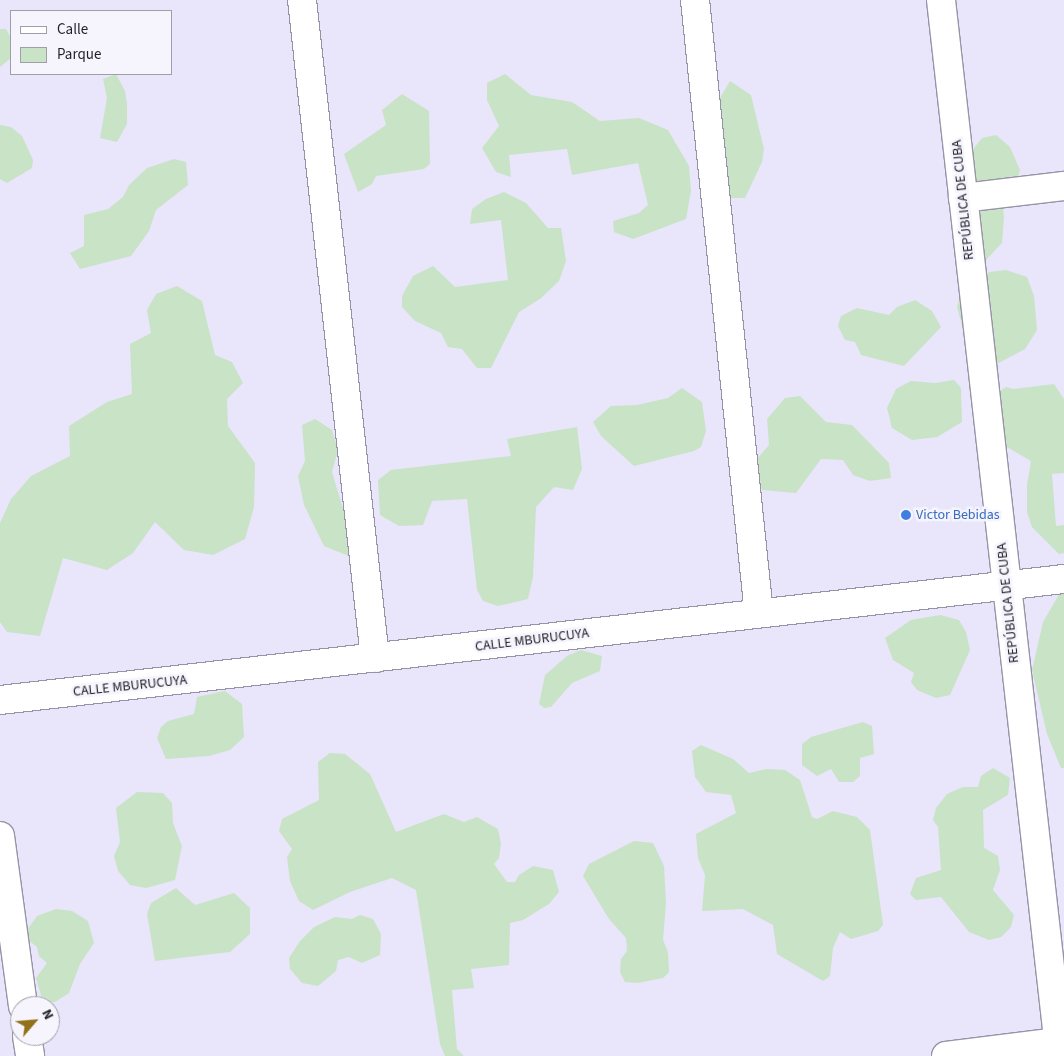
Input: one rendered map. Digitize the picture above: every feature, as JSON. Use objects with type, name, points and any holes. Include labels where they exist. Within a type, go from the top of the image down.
[{"type":"street","points":[[302,0],[375,658]]},
{"type":"street","points":[[695,0],[759,614]]},
{"type":"street","name":"REPÚBLICA DE CUBA","points":[[941,0],[1006,586],[1061,1046]]},
{"type":"street","points":[[963,198],[1064,186]]},
{"type":"street","name":"CALLE MBURUCUYA","points":[[0,700],[1064,579]]},
{"type":"street","points":[[0,836],[22,996]]},
{"type":"street","points":[[946,1056],[1061,1046]]},
{"type":"green space","points":[[0,29],[6,29],[10,36],[10,59],[0,67]]},
{"type":"green space","points":[[505,74],[531,95],[572,102],[600,121],[639,118],[668,130],[689,166],[691,191],[686,219],[633,239],[614,232],[613,221],[639,213],[648,205],[638,163],[572,175],[567,149],[509,155],[511,177],[496,172],[482,148],[499,126],[487,100],[487,83]]},
{"type":"green space","points":[[117,75],[125,91],[127,124],[117,142],[100,138],[107,98],[103,79]]},
{"type":"green space","points":[[730,81],[751,95],[764,149],[762,162],[745,198],[722,198],[717,146],[723,131],[717,103]]},
{"type":"green space","points":[[402,94],[429,111],[430,164],[424,169],[376,176],[372,184],[358,192],[344,154],[386,125],[382,110]]},
{"type":"green space","points":[[0,125],[11,127],[22,136],[33,160],[32,168],[7,183],[0,179]]},
{"type":"green space","points":[[996,135],[1010,147],[1020,170],[1016,185],[1002,200],[1004,217],[1002,243],[986,260],[979,262],[966,158],[982,138]]},
{"type":"green space","points":[[174,159],[186,162],[188,185],[156,210],[149,231],[131,256],[80,269],[70,253],[84,246],[84,215],[108,209],[123,197],[129,185],[147,168]]},
{"type":"green space","points":[[504,192],[526,203],[548,228],[561,228],[566,261],[559,281],[540,299],[519,312],[491,368],[477,368],[462,349],[448,347],[441,333],[415,321],[402,307],[402,296],[413,276],[433,266],[455,287],[508,280],[501,220],[470,224],[472,209],[486,199]]},
{"type":"green space","points":[[1006,270],[1027,277],[1034,296],[1037,330],[1025,349],[991,367],[968,348],[957,307],[964,283],[990,272]]},
{"type":"green space","points":[[177,286],[202,301],[215,355],[232,362],[243,383],[227,399],[228,426],[255,463],[254,507],[245,539],[213,555],[184,550],[155,522],[133,553],[107,570],[63,558],[40,636],[7,632],[0,622],[0,523],[11,499],[31,476],[70,456],[69,426],[107,402],[132,394],[130,344],[151,333],[147,310],[156,294]]},
{"type":"green space","points":[[915,300],[932,311],[941,327],[904,366],[861,355],[855,342],[845,340],[838,326],[841,316],[857,308],[889,315],[897,307]]},
{"type":"green space","points":[[954,380],[961,388],[962,422],[937,437],[912,440],[892,428],[887,408],[896,389],[911,381],[935,383]]},
{"type":"green space","points":[[1054,384],[1064,399],[1064,473],[1052,474],[1056,526],[1064,525],[1064,553],[1059,554],[1032,527],[1027,512],[1027,485],[1031,461],[1002,444],[996,394],[1006,387],[1013,389]]},
{"type":"green space","points":[[682,388],[702,402],[706,431],[701,447],[694,451],[634,466],[601,436],[593,422],[611,406],[637,405],[668,398]]},
{"type":"green space","points":[[800,396],[826,422],[852,425],[889,463],[891,478],[870,481],[853,475],[843,460],[821,459],[796,493],[762,490],[756,460],[769,445],[767,419],[785,398]]},
{"type":"green space","points":[[315,419],[332,430],[338,450],[332,472],[353,542],[351,557],[324,546],[304,505],[298,476],[305,461],[302,425]]},
{"type":"green space","points":[[577,427],[582,469],[573,490],[554,487],[536,507],[533,577],[528,599],[498,606],[483,601],[477,590],[467,499],[432,501],[423,525],[399,526],[380,515],[378,480],[391,470],[511,456],[507,439]]},
{"type":"green space","points":[[1064,586],[1064,768],[1061,768],[1047,734],[1032,670],[1043,622]]},
{"type":"green space","points":[[940,615],[959,620],[966,632],[970,650],[950,695],[936,698],[917,690],[911,682],[914,673],[893,660],[885,638],[911,620]]},
{"type":"green space","points":[[581,650],[602,656],[600,671],[572,683],[551,707],[544,708],[539,704],[545,675],[567,656]]},
{"type":"green space","points":[[225,691],[242,704],[244,737],[230,750],[209,756],[166,759],[157,738],[161,727],[168,721],[194,714],[197,697]]},
{"type":"green space","points":[[863,722],[872,726],[874,754],[860,758],[860,776],[853,782],[839,782],[831,769],[817,776],[802,765],[802,744],[811,737]]},
{"type":"green space","points":[[701,745],[733,759],[749,773],[766,769],[785,770],[800,780],[812,817],[817,819],[833,811],[857,817],[870,830],[883,925],[878,931],[851,939],[840,932],[833,948],[830,976],[823,981],[777,954],[773,925],[743,909],[702,911],[705,875],[698,858],[696,834],[736,813],[731,795],[706,792],[695,777],[692,751]]},
{"type":"green space","points":[[330,753],[345,754],[370,774],[396,832],[444,814],[464,822],[477,817],[498,829],[501,844],[499,858],[494,864],[507,882],[515,882],[519,875],[533,866],[553,870],[559,892],[549,904],[523,920],[510,923],[509,965],[471,969],[474,988],[452,990],[457,1049],[464,1056],[445,1056],[440,1044],[416,890],[392,878],[350,892],[313,910],[299,901],[290,881],[287,857],[292,849],[279,831],[282,819],[319,800],[318,762]]},
{"type":"green space","points":[[993,768],[1010,778],[1008,795],[983,810],[984,848],[998,856],[1000,870],[993,890],[1014,915],[1011,927],[1001,937],[989,940],[969,932],[941,897],[916,900],[910,894],[916,878],[941,870],[938,827],[933,820],[936,808],[947,794],[963,787],[978,787],[981,776]]},
{"type":"green space","points":[[137,792],[163,793],[172,803],[173,823],[182,846],[175,880],[146,888],[130,885],[118,871],[114,856],[120,842],[116,808]]},
{"type":"green space","points":[[634,841],[653,843],[664,866],[666,903],[663,940],[668,952],[669,972],[663,978],[638,983],[625,982],[620,972],[621,959],[627,951],[626,938],[609,919],[583,876],[589,864]]},
{"type":"green space","points":[[176,888],[195,905],[234,893],[250,908],[250,934],[230,952],[155,961],[147,914],[151,903]]},
{"type":"green space","points":[[56,909],[72,911],[88,921],[94,943],[80,964],[69,993],[60,999],[60,996],[41,996],[36,978],[47,963],[39,956],[37,947],[23,936],[37,916]]},
{"type":"green space","points":[[360,915],[373,919],[381,934],[380,955],[362,963],[349,957],[338,960],[336,971],[318,986],[302,983],[290,969],[289,958],[300,941],[314,927],[335,917],[352,919]]},
{"type":"place","name":"Victor Bebidas","points":[[906,515]]}]
